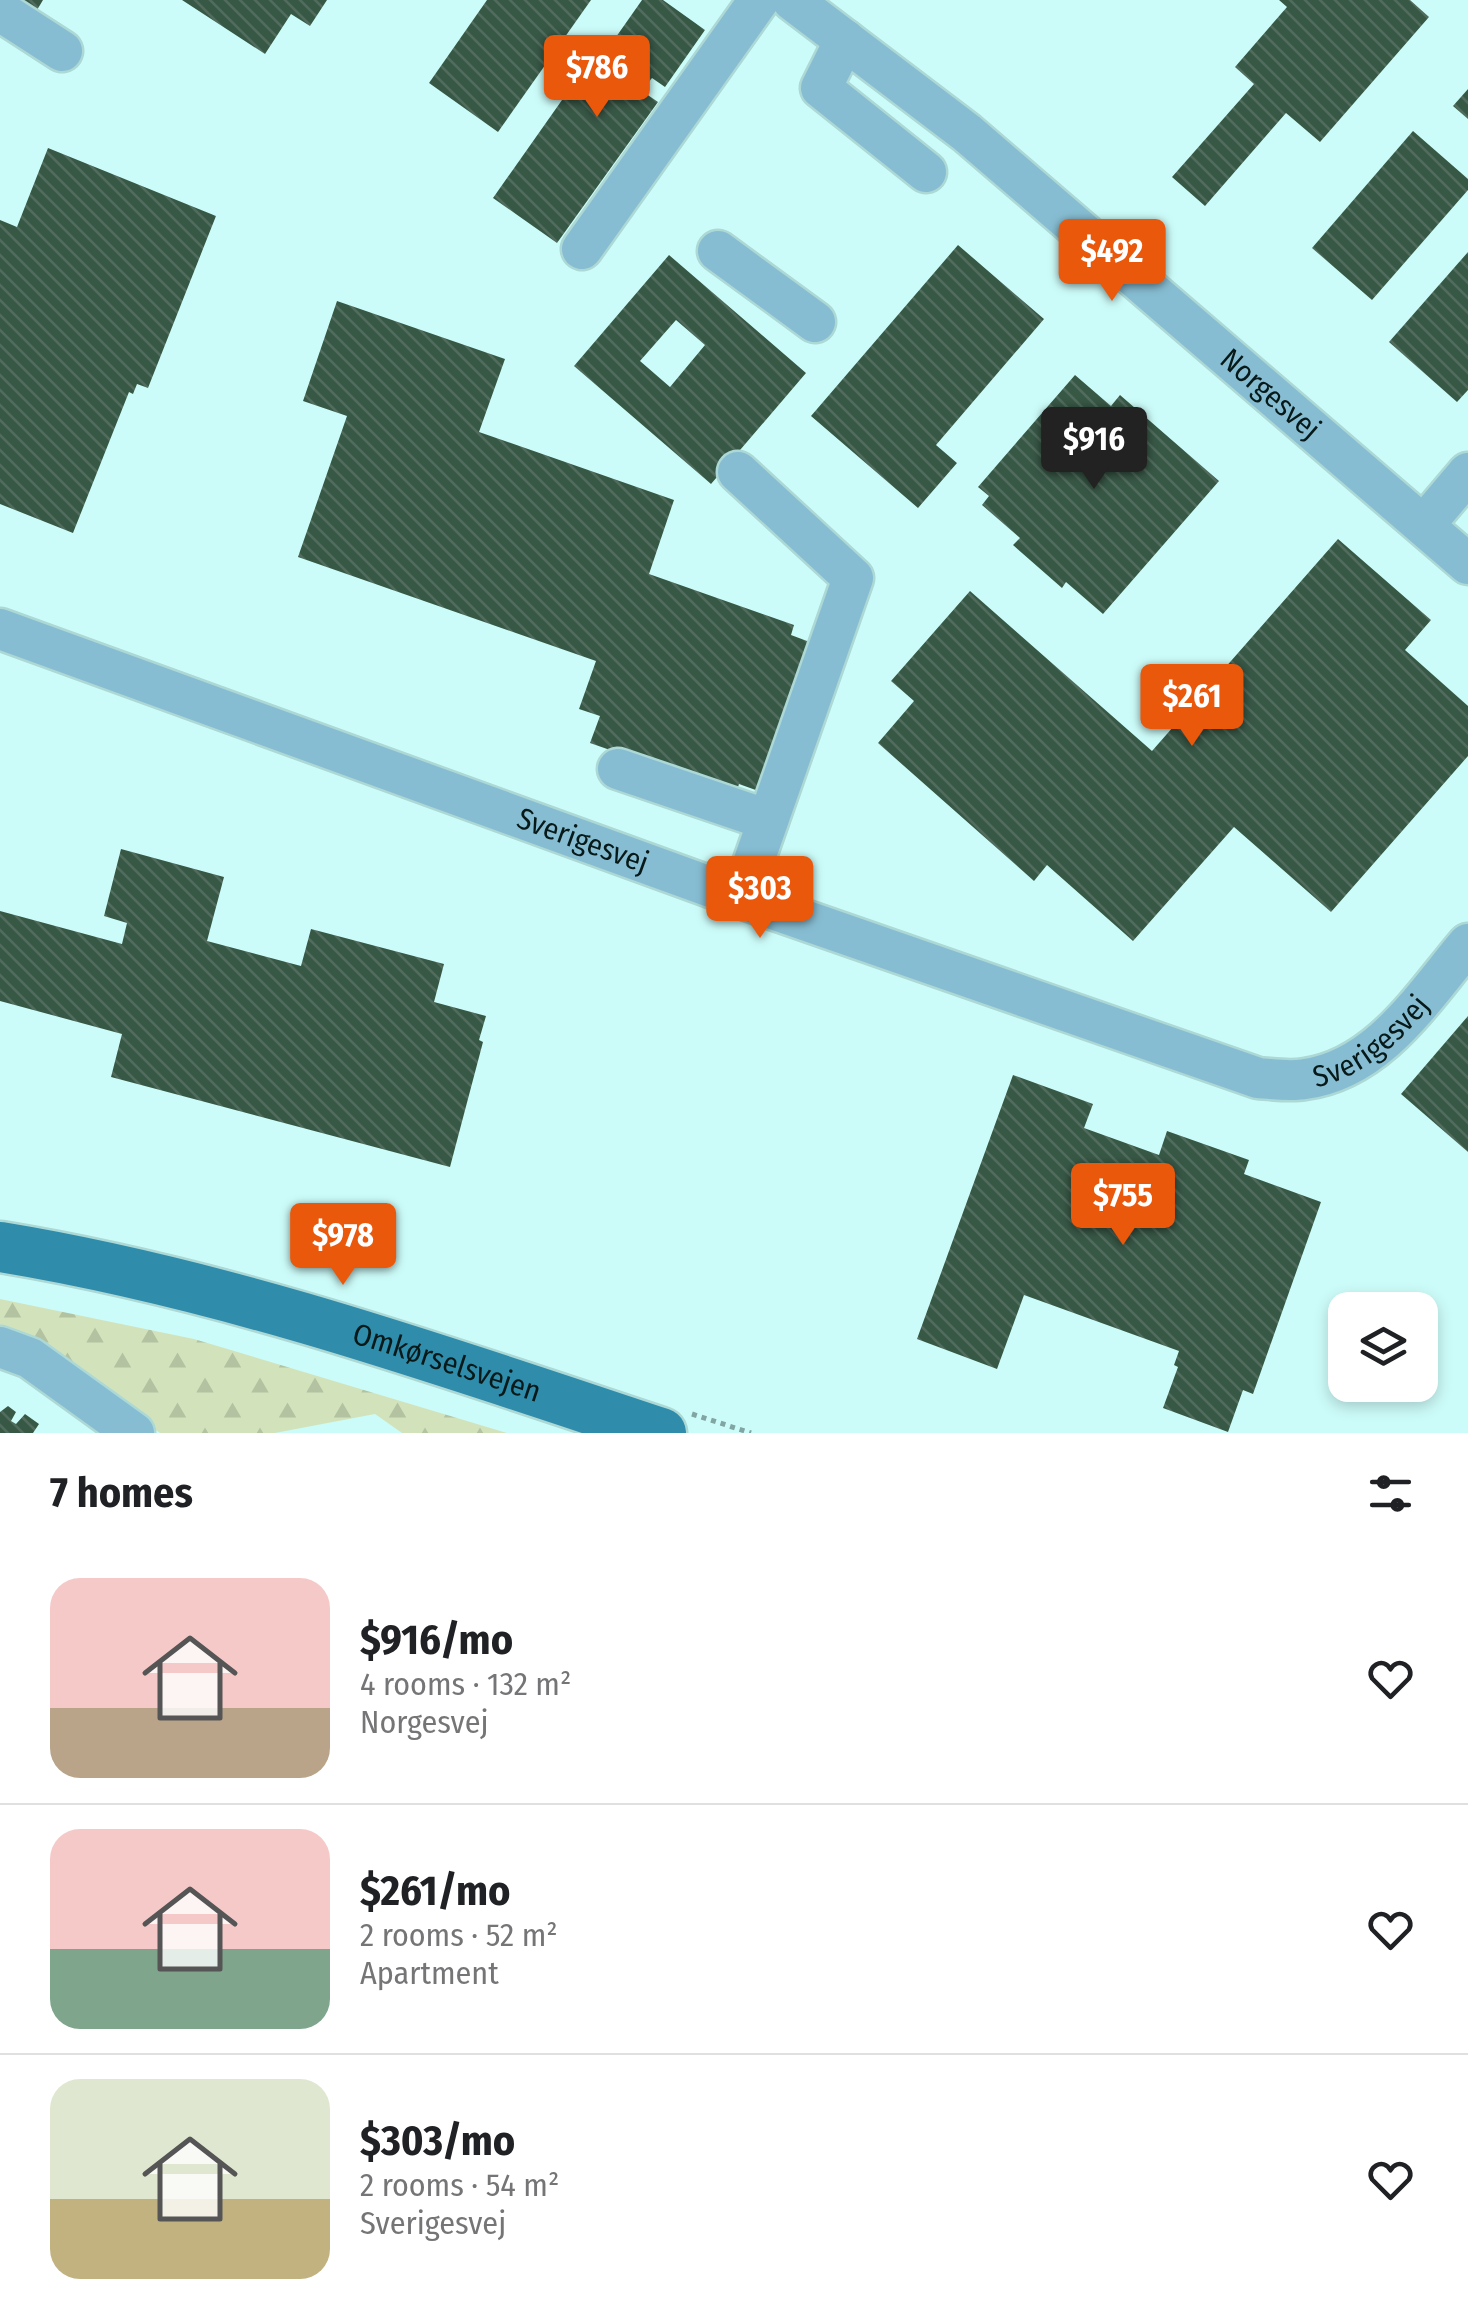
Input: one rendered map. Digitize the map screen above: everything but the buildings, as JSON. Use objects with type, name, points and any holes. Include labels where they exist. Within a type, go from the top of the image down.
[{"type":"main road","name":"Omkørselsvejen","points":[[0,1247],[226,1295],[424,1354],[661,1433]]},
{"type":"street","points":[[582,249],[759,0]]},
{"type":"street","name":"Norgesvej","points":[[792,0],[967,134],[1468,564]]},
{"type":"street","points":[[0,11],[62,51]]},
{"type":"street","points":[[845,40],[821,88],[926,172]]},
{"type":"street","points":[[718,251],[815,322]]},
{"type":"street","points":[[738,472],[853,578],[741,898]]},
{"type":"street","points":[[1424,525],[1468,473]]},
{"type":"street","name":"Sverigesvej","points":[[0,629],[741,898],[1258,1078],[1305,1080],[1347,1066],[1381,1045],[1468,944]]},
{"type":"street","points":[[618,769],[768,820]]},
{"type":"street","points":[[0,1347],[30,1358],[134,1433]]},
{"type":"green space","points":[[0,1299],[194,1339],[507,1433],[402,1433],[375,1414],[275,1433],[160,1433],[30,1344],[0,1337]]}]
